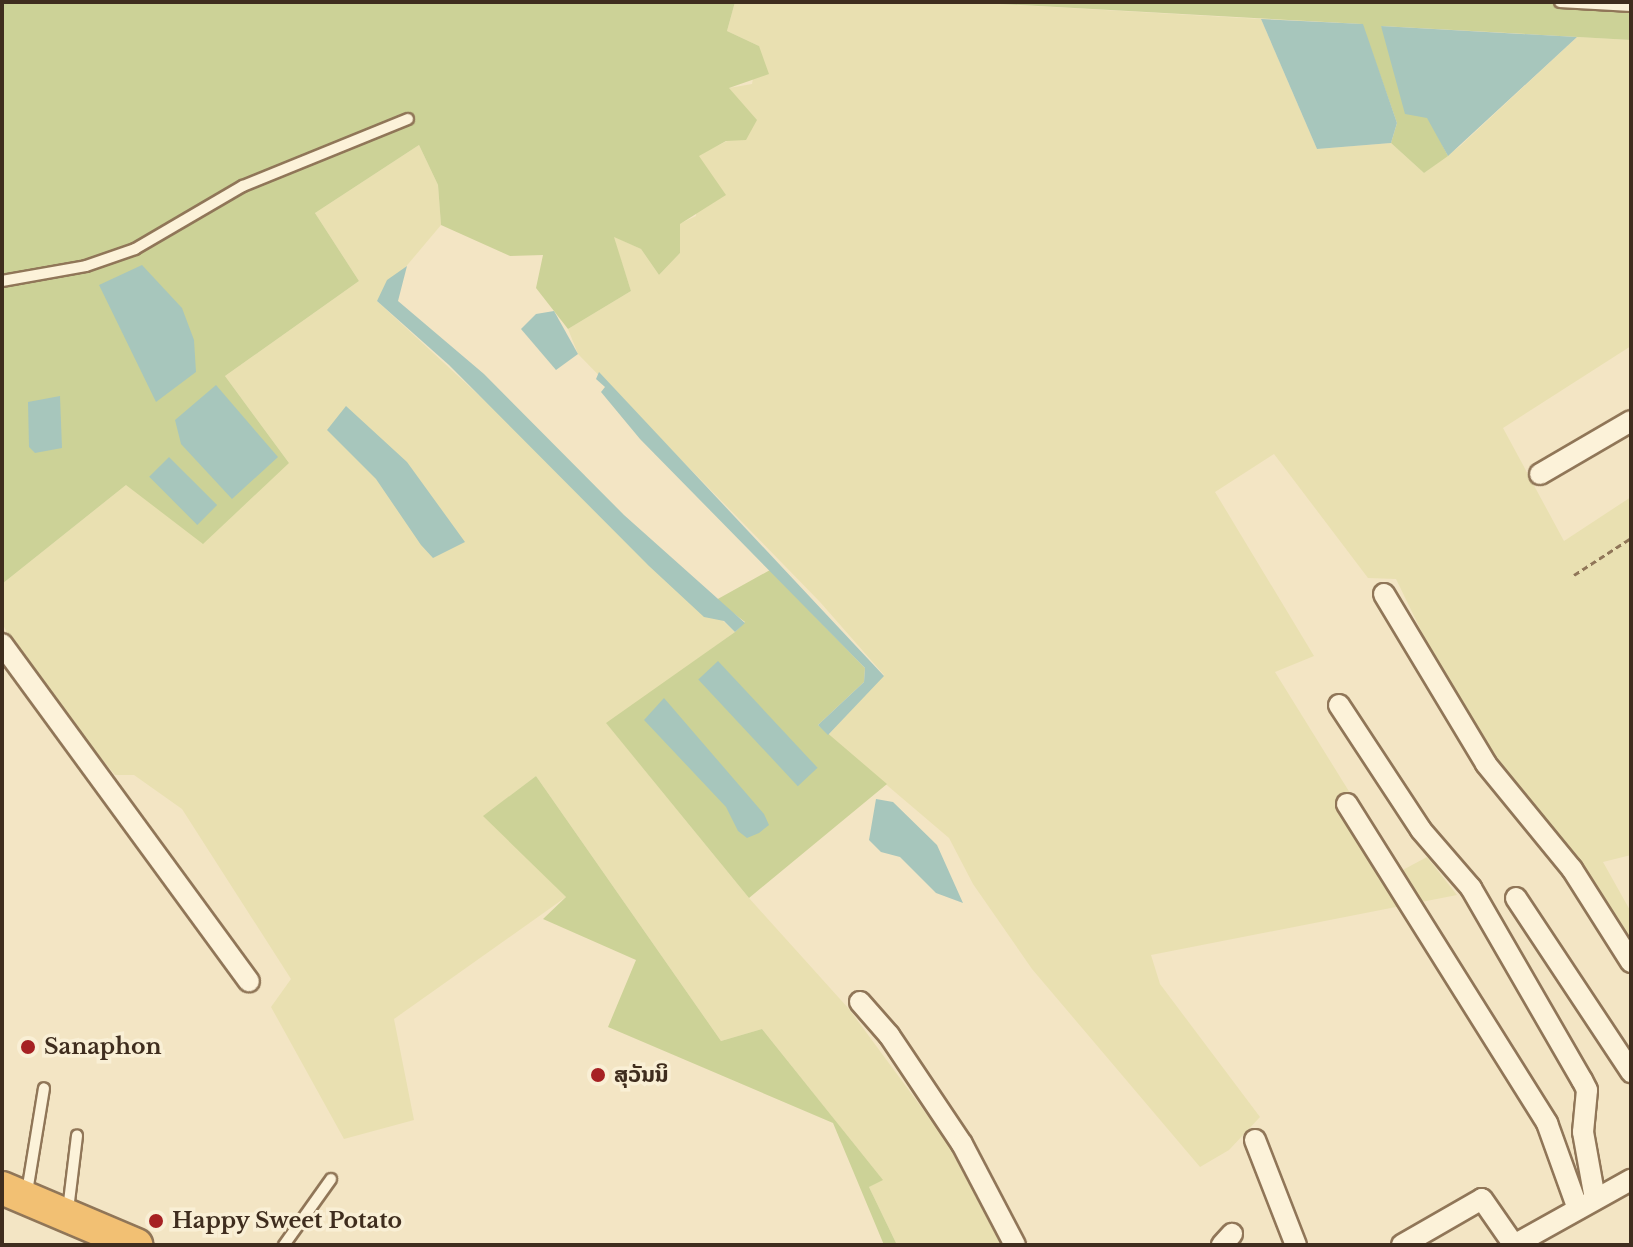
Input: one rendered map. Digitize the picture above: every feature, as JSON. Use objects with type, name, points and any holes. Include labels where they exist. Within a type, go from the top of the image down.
[{"type":"highway","points":[[10,1199],[67,1216],[136,1245]]},
{"type":"highway","points":[[10,1199],[80,1245]]},
{"type":"street","points":[[1540,474],[1631,421]]},
{"type":"street","points":[[1384,594],[1486,764],[1572,869],[1631,962]]},
{"type":"street","points":[[2,644],[249,981]]},
{"type":"street","points":[[1339,705],[1421,830],[1471,888],[1587,1090],[1583,1132],[1586,1204]]},
{"type":"street","points":[[1347,804],[1547,1123],[1586,1204]]},
{"type":"street","points":[[1516,898],[1631,1072]]},
{"type":"street","points":[[860,1002],[889,1035],[962,1144],[1015,1245]]},
{"type":"street","points":[[1255,1140],[1296,1245]]},
{"type":"street","points":[[1402,1245],[1482,1199],[1514,1245],[1631,1180]]},
{"type":"lane","points":[[1560,2],[1631,6]]},
{"type":"lane","points":[[2,281],[86,266],[135,249],[243,186],[408,119]]},
{"type":"lane","points":[[10,1199],[44,1088]]},
{"type":"lane","points":[[67,1216],[77,1136]]},
{"type":"lane","points":[[284,1245],[331,1179]]},
{"type":"path","points":[[1574,575],[1631,538]]},
{"type":"shaded area","points":[[735,2],[964,2],[1261,19],[1317,149],[1391,143],[1424,173],[1460,146],[1577,37],[1631,40],[1631,346],[1503,428],[1564,541],[1631,497],[1631,855],[1603,862],[1631,912],[1631,962],[1486,764],[1396,579],[1368,578],[1274,454],[1215,492],[1314,656],[1275,672],[1399,872],[1427,857],[1457,895],[1151,955],[1160,984],[1260,1117],[1229,1150],[1200,1167],[1032,969],[973,884],[949,838],[828,735],[884,675],[820,602],[578,354],[568,329],[631,291],[613,236],[641,249],[659,275],[680,253],[679,224],[696,216],[699,155],[727,141],[729,88],[752,84],[759,46],[727,31]]},
{"type":"shaded area","points":[[419,145],[438,185],[441,225],[377,301],[735,632],[607,724],[749,898],[849,1009],[947,1142],[1001,1245],[897,1245],[869,1187],[882,1179],[762,1029],[721,1041],[536,776],[484,816],[566,897],[394,1019],[414,1120],[344,1139],[271,1007],[291,979],[182,809],[134,775],[115,775],[23,663],[2,623],[2,584],[126,485],[289,463],[225,376],[359,281],[315,213]]},
{"type":"green space","points":[[2,2],[735,2],[727,31],[759,46],[769,74],[729,88],[757,120],[746,140],[726,141],[699,156],[726,195],[680,224],[680,253],[659,275],[641,249],[614,237],[631,291],[568,329],[536,288],[543,255],[510,256],[441,225],[438,185],[419,145],[315,213],[359,281],[225,376],[289,463],[203,544],[126,485],[2,584]]},
{"type":"green space","points":[[964,2],[1631,2],[1631,40],[1381,26],[1448,156],[1424,173],[1391,143],[1397,123],[1362,24]]},
{"type":"green space","points":[[770,570],[865,668],[864,682],[818,725],[887,784],[749,898],[606,723],[735,632],[745,622],[716,600]]},
{"type":"green space","points":[[536,776],[721,1041],[762,1029],[883,1180],[869,1187],[897,1245],[884,1245],[833,1123],[608,1027],[636,960],[543,919],[566,897],[483,816]]},
{"type":"water","points":[[1261,19],[1363,24],[1397,123],[1391,143],[1317,149]]},
{"type":"water","points":[[1381,26],[1577,37],[1448,156],[1427,118],[1405,114]]},
{"type":"water","points":[[142,265],[182,308],[194,340],[196,372],[156,402],[99,285]]},
{"type":"water","points":[[407,266],[398,301],[484,374],[624,515],[745,623],[735,632],[724,621],[704,617],[449,365],[377,301],[387,280]]},
{"type":"water","points":[[554,311],[578,354],[556,370],[521,329],[536,314]]},
{"type":"water","points":[[599,372],[884,676],[828,735],[818,725],[864,682],[865,668],[640,439],[601,392],[605,387],[596,379]]},
{"type":"water","points":[[216,385],[278,457],[232,499],[181,444],[175,420]]},
{"type":"water","points":[[60,396],[62,448],[35,453],[29,447],[28,402]]},
{"type":"water","points":[[346,406],[407,462],[465,542],[433,558],[421,545],[376,479],[327,430]]},
{"type":"water","points":[[169,457],[217,505],[197,525],[149,477]]},
{"type":"water","points":[[718,661],[818,768],[798,786],[698,679]]},
{"type":"water","points":[[664,698],[764,814],[769,825],[759,833],[747,838],[738,831],[726,807],[644,720]]},
{"type":"water","points":[[876,799],[893,802],[937,845],[963,903],[936,893],[900,857],[881,852],[869,840]]},
{"type":"place","name":"Sanaphon","points":[[28,1047]]},
{"type":"place","name":"ສຸວັນນິ","points":[[598,1075]]},
{"type":"place","name":"Happy Sweet Potato","points":[[156,1221]]}]
